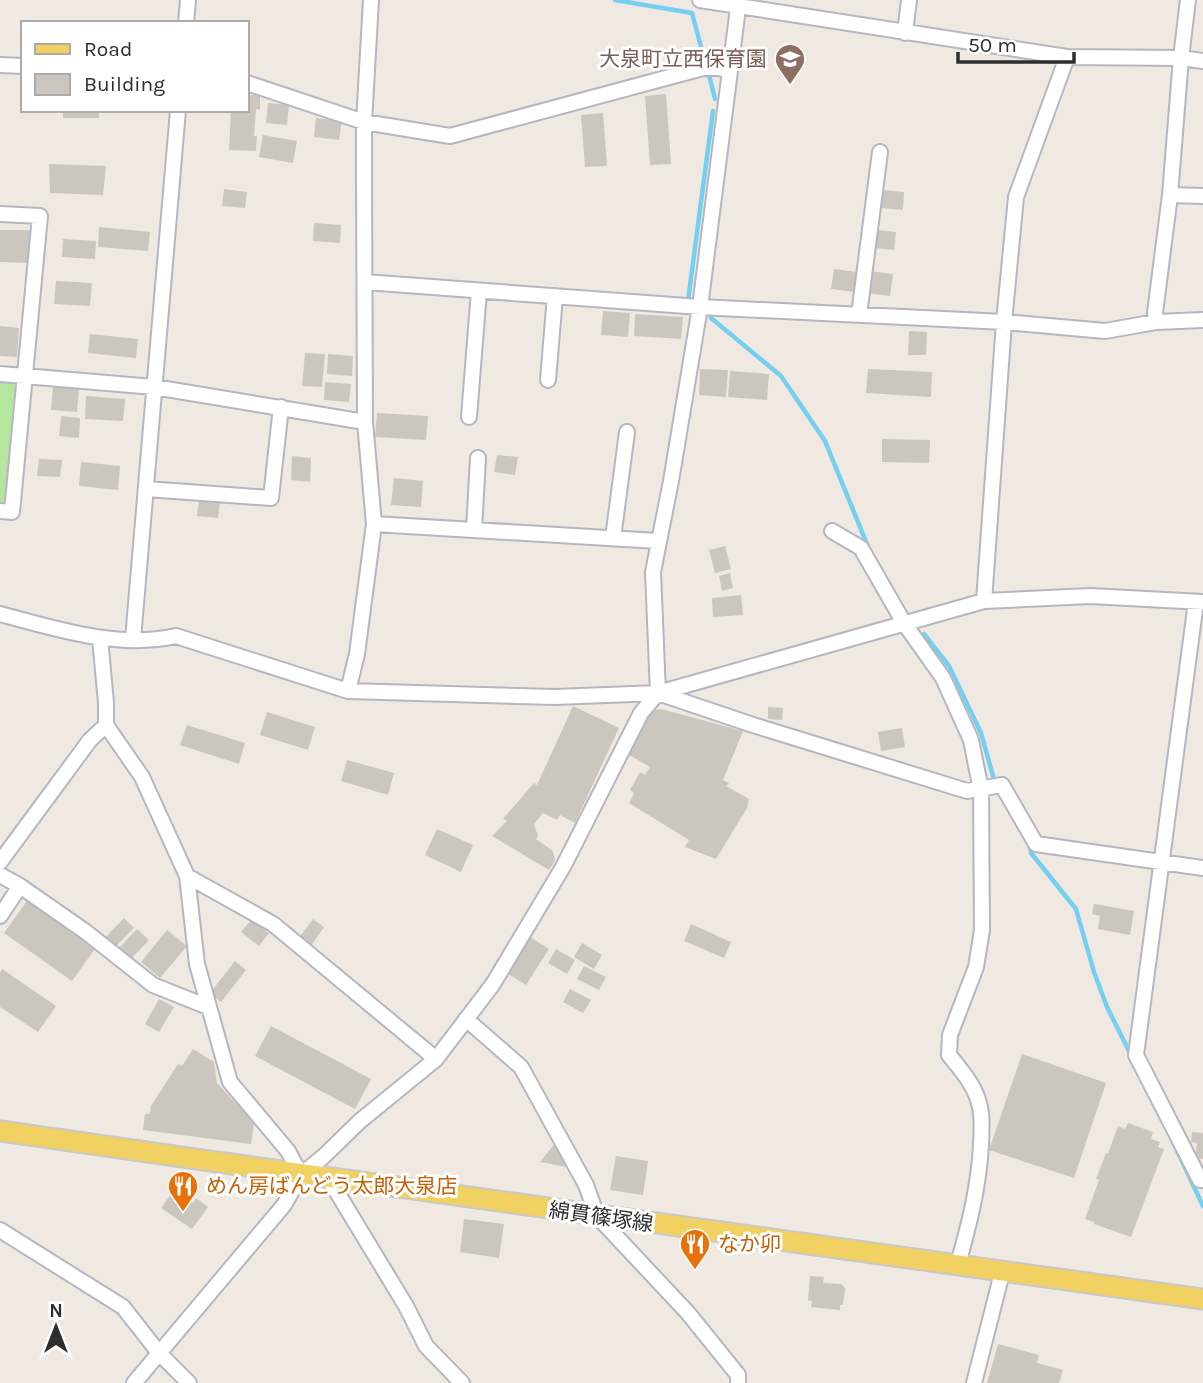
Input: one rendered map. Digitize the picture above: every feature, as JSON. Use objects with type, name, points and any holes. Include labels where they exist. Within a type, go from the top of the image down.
[{"type":"main road","name":"綿貫篠塚線","points":[[0,1131],[957,1267],[1203,1299]]},
{"type":"street","points":[[186,21],[188,0]]},
{"type":"street","points":[[348,691],[357,654],[373,524],[365,422],[364,122],[371,0]]},
{"type":"street","points":[[700,0],[738,3],[905,33],[1066,57],[1181,58],[1203,61]]},
{"type":"street","points":[[905,33],[909,0]]},
{"type":"street","points":[[1156,322],[1188,0]]},
{"type":"street","points":[[134,1383],[284,1205],[302,1175],[360,1121],[436,1059],[493,984],[563,867],[641,713],[658,693],[653,572],[700,307],[738,3]]},
{"type":"street","points":[[984,601],[1016,197],[1066,57]]},
{"type":"street","points":[[0,65],[21,65]]},
{"type":"street","points":[[248,83],[364,122],[450,136],[703,68],[730,70]]},
{"type":"street","points":[[133,639],[178,112]]},
{"type":"street","points":[[859,315],[880,152]]},
{"type":"street","points":[[1170,195],[1203,196]]},
{"type":"street","points":[[0,214],[40,216],[12,512],[0,511]]},
{"type":"street","points":[[365,282],[700,307],[1004,322],[1105,331],[1156,322],[1203,320]]},
{"type":"street","points":[[469,417],[479,291]]},
{"type":"street","points":[[548,380],[555,296]]},
{"type":"street","points":[[0,374],[154,387],[365,422]]},
{"type":"street","points":[[146,489],[271,498],[281,407]]},
{"type":"street","points":[[613,538],[626,432]]},
{"type":"street","points":[[474,530],[478,458]]},
{"type":"street","points":[[373,524],[659,541]]},
{"type":"street","points":[[832,531],[861,548],[904,624],[943,678],[971,740],[981,790],[982,930],[976,967],[950,1035],[949,1055],[975,1092],[982,1117],[980,1170],[957,1267]]},
{"type":"street","points":[[0,614],[100,638],[156,640],[176,636],[348,691],[555,697],[658,693],[984,601],[1090,596],[1199,602],[1136,1055],[1200,1180],[1203,1180]]},
{"type":"street","points":[[100,638],[106,725],[142,778],[187,876],[197,964],[230,1082],[288,1150],[302,1175]]},
{"type":"street","points":[[658,693],[967,791],[1002,785],[1036,844],[1203,868]]},
{"type":"street","points":[[0,862],[90,740],[106,725]]},
{"type":"street","points":[[0,875],[86,932],[153,985],[208,1007]]},
{"type":"street","points":[[187,876],[273,924],[436,1059]]},
{"type":"street","points":[[0,916],[20,886]]},
{"type":"street","points":[[466,1019],[522,1068],[586,1185],[597,1216],[688,1313],[738,1375],[738,1383]]},
{"type":"street","points":[[329,1179],[406,1306],[426,1346],[462,1383]]},
{"type":"street","points":[[0,1230],[123,1307],[159,1353],[189,1383]]},
{"type":"street","points":[[974,1383],[1002,1273]]},
{"type":"green space","points":[[0,382],[18,383],[4,508],[0,508]]},
{"type":"building","points":[[666,94],[671,164],[650,165],[645,96]]},
{"type":"building","points":[[248,95],[260,95],[260,110],[256,109],[254,136],[257,136],[256,151],[229,150],[231,112],[248,112]]},
{"type":"building","points":[[268,103],[289,105],[287,125],[266,123]]},
{"type":"building","points":[[63,112],[99,112],[99,118],[63,118]]},
{"type":"building","points":[[603,113],[607,166],[585,167],[581,115]]},
{"type":"building","points":[[316,118],[342,121],[339,140],[314,137]]},
{"type":"building","points":[[263,135],[297,141],[293,163],[259,157]]},
{"type":"building","points":[[49,164],[106,166],[103,195],[50,193]]},
{"type":"building","points":[[224,189],[247,192],[245,208],[222,206]]},
{"type":"building","points":[[883,190],[904,192],[903,210],[881,208]]},
{"type":"building","points":[[314,223],[341,225],[340,243],[313,241]]},
{"type":"building","points":[[99,227],[150,232],[148,251],[98,247]]},
{"type":"building","points":[[0,230],[30,230],[27,263],[0,262]]},
{"type":"building","points":[[877,230],[896,232],[894,250],[875,248]]},
{"type":"building","points":[[63,239],[96,241],[95,259],[62,257]]},
{"type":"building","points":[[834,269],[857,272],[855,292],[831,289]]},
{"type":"building","points":[[869,271],[893,274],[890,296],[866,293]]},
{"type":"building","points":[[56,281],[92,283],[90,306],[54,304]]},
{"type":"building","points":[[603,311],[630,313],[628,337],[601,335]]},
{"type":"building","points":[[635,314],[683,317],[681,339],[634,336]]},
{"type":"building","points":[[0,326],[19,328],[17,357],[0,356]]},
{"type":"building","points":[[909,331],[927,332],[926,355],[908,355]]},
{"type":"building","points":[[90,334],[138,339],[136,358],[88,353]]},
{"type":"building","points":[[305,353],[325,354],[322,387],[302,386]]},
{"type":"building","points":[[328,354],[353,356],[352,376],[327,374]]},
{"type":"building","points":[[700,369],[728,370],[726,397],[699,395]]},
{"type":"building","points":[[868,369],[932,372],[931,397],[866,393]]},
{"type":"building","points":[[730,371],[769,374],[767,400],[728,397]]},
{"type":"building","points":[[325,382],[351,384],[349,402],[324,400]]},
{"type":"building","points":[[53,387],[79,389],[77,412],[51,410]]},
{"type":"building","points":[[86,396],[125,399],[123,421],[85,419]]},
{"type":"building","points":[[377,413],[428,416],[426,440],[375,437]]},
{"type":"building","points":[[61,416],[80,418],[79,438],[59,436]]},
{"type":"building","points":[[882,439],[930,440],[929,463],[882,462]]},
{"type":"building","points":[[497,455],[518,457],[515,475],[494,472]]},
{"type":"building","points":[[292,456],[311,458],[310,482],[291,480]]},
{"type":"building","points":[[39,459],[62,460],[60,477],[37,476]]},
{"type":"building","points":[[81,462],[120,466],[118,490],[79,486]]},
{"type":"building","points":[[394,478],[423,481],[421,507],[391,505]]},
{"type":"building","points":[[199,501],[220,503],[218,518],[197,516]]},
{"type":"building","points":[[725,546],[731,569],[715,573],[709,550]]},
{"type":"building","points":[[730,573],[733,588],[722,591],[719,576]]},
{"type":"building","points":[[741,595],[743,615],[713,617],[712,598]]},
{"type":"building","points":[[573,706],[619,728],[575,823],[560,815],[557,820],[543,813],[534,824],[538,836],[536,839],[553,851],[555,861],[549,870],[492,836],[507,821],[503,819],[534,783],[537,785]]},
{"type":"building","points":[[768,707],[783,708],[782,720],[768,719]]},
{"type":"building","points":[[661,709],[743,731],[723,780],[729,783],[726,786],[749,799],[747,808],[716,859],[685,847],[689,840],[629,803],[634,793],[630,790],[640,772],[645,775],[650,767],[629,755],[646,711]]},
{"type":"building","points":[[267,712],[315,727],[308,750],[260,735]]},
{"type":"building","points":[[187,725],[245,743],[239,764],[180,745]]},
{"type":"building","points":[[902,728],[905,747],[881,751],[878,732]]},
{"type":"building","points":[[347,760],[394,773],[388,795],[341,781]]},
{"type":"building","points":[[437,829],[473,845],[461,872],[425,855]]},
{"type":"building","points":[[29,898],[97,946],[72,981],[4,933]]},
{"type":"building","points":[[1094,904],[1134,911],[1130,935],[1098,929],[1100,916],[1092,914]]},
{"type":"building","points":[[124,918],[134,928],[115,947],[105,938]]},
{"type":"building","points":[[252,919],[269,933],[259,946],[241,932]]},
{"type":"building","points":[[313,919],[324,927],[310,947],[299,938]]},
{"type":"building","points":[[691,924],[731,942],[724,958],[684,941]]},
{"type":"building","points":[[137,929],[149,940],[130,960],[118,949]]},
{"type":"building","points":[[167,930],[187,946],[160,978],[141,962]]},
{"type":"building","points":[[530,937],[549,949],[526,985],[507,973]]},
{"type":"building","points":[[582,943],[602,955],[594,969],[574,957]]},
{"type":"building","points":[[556,949],[575,960],[567,974],[548,963]]},
{"type":"building","points":[[235,961],[246,970],[221,1002],[210,993]]},
{"type":"building","points":[[584,966],[606,977],[599,990],[577,979]]},
{"type":"building","points":[[2,969],[56,1006],[38,1032],[0,1007]]},
{"type":"building","points":[[570,989],[591,1000],[583,1013],[563,1002]]},
{"type":"building","points":[[159,999],[174,1007],[159,1032],[145,1024]]},
{"type":"building","points":[[271,1026],[371,1079],[355,1109],[255,1056]]},
{"type":"building","points":[[193,1049],[214,1062],[217,1083],[254,1123],[251,1144],[143,1130],[145,1114],[150,1114],[151,1106],[178,1064],[182,1066]]},
{"type":"building","points":[[1022,1054],[1106,1083],[1074,1178],[989,1150]]},
{"type":"building","points":[[1128,1123],[1153,1132],[1151,1139],[1160,1142],[1158,1147],[1164,1149],[1131,1237],[1085,1219],[1099,1180],[1096,1179],[1118,1126],[1125,1129]]},
{"type":"building","points":[[1192,1132],[1203,1133],[1203,1159],[1195,1158],[1197,1143],[1191,1142]]},
{"type":"building","points":[[555,1143],[568,1167],[540,1162]]},
{"type":"building","points":[[616,1156],[648,1161],[643,1195],[610,1190]]},
{"type":"building","points":[[174,1190],[193,1203],[196,1198],[208,1207],[192,1229],[161,1208]]},
{"type":"building","points":[[464,1219],[504,1224],[499,1258],[460,1252]]},
{"type":"building","points":[[810,1276],[824,1277],[823,1283],[841,1284],[845,1288],[840,1310],[811,1307],[812,1301],[808,1301]]},
{"type":"building","points":[[998,1344],[1039,1355],[1037,1363],[1063,1370],[1059,1383],[987,1383]]},
{"type":"waterway","points":[[615,0],[692,13],[704,58]]},
{"type":"waterway","points":[[709,75],[715,99]]},
{"type":"waterway","points":[[688,301],[713,111]]},
{"type":"waterway","points":[[711,318],[781,376],[825,441],[869,549]]},
{"type":"waterway","points":[[924,634],[949,666],[981,733],[995,783]]},
{"type":"waterway","points":[[1030,844],[1031,853],[1076,909],[1107,1007],[1132,1057]]},
{"type":"waterway","points":[[1174,1144],[1203,1206]]},
{"type":"place","name":"大泉町立西保育園","points":[[790,86]]},
{"type":"place","name":"めん房ばんどう太郎大泉店","points":[[183,1213]]},
{"type":"place","name":"なか卯","points":[[695,1271]]}]
